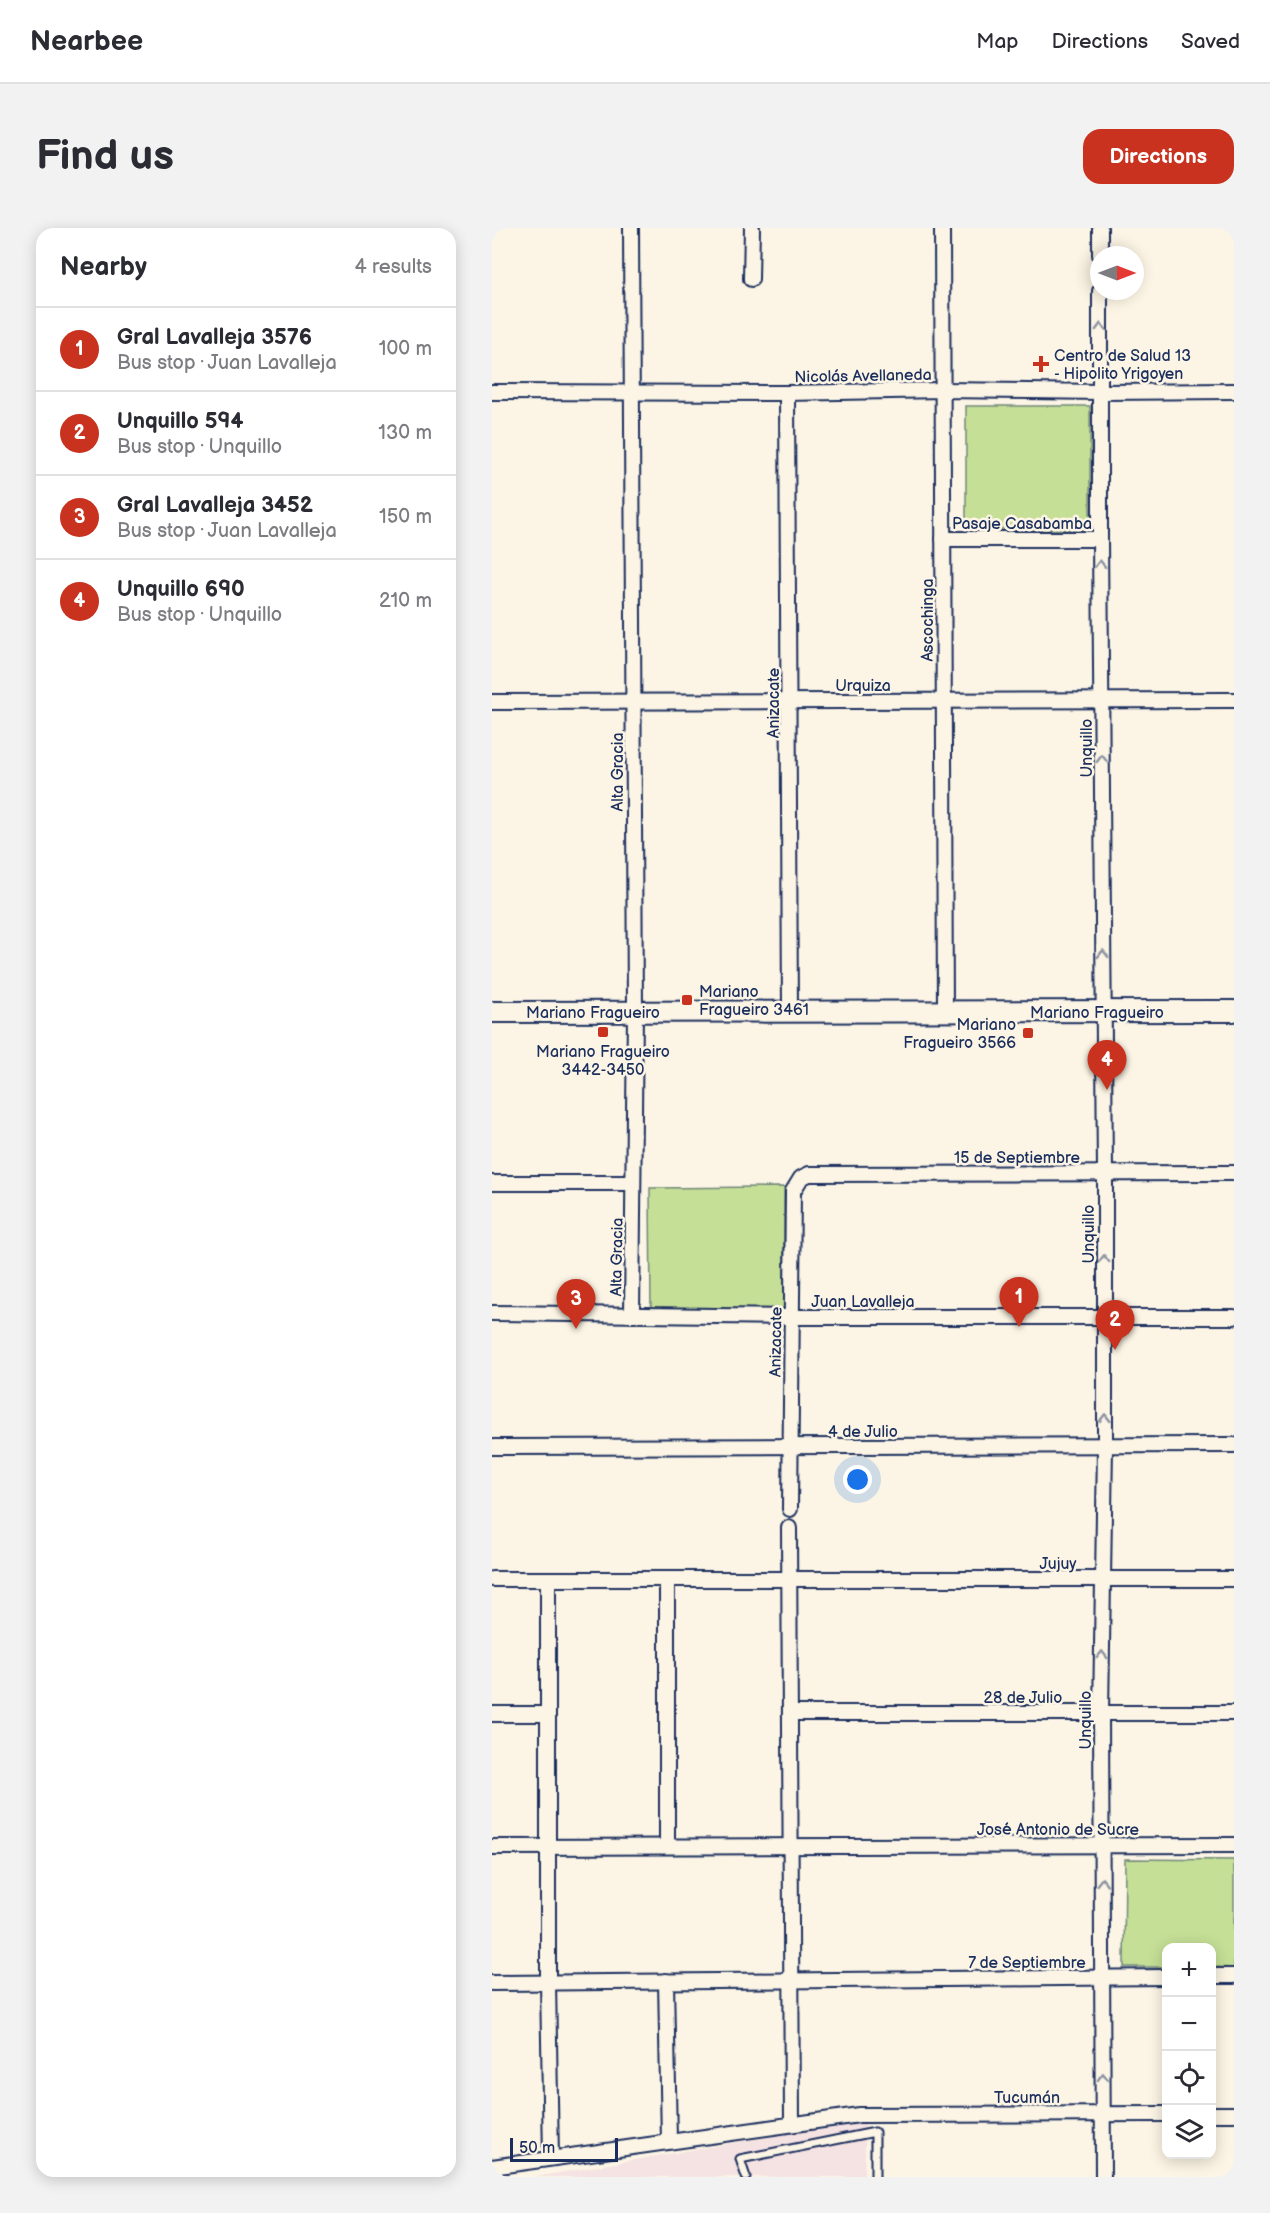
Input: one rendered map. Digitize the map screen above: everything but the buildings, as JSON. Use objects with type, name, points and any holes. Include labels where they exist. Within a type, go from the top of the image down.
[{"type":"main road","name":"Mariano Fragueiro","points":[[492,1012],[1103,1013],[1234,1011]]},
{"type":"street","name":"Alta Gracia","points":[[632,228],[635,1012],[632,1315]]},
{"type":"street","points":[[751,279],[752,228]]},
{"type":"street","name":"Ascochinga","points":[[942,228],[945,1012]]},
{"type":"street","points":[[1100,228],[1100,246]]},
{"type":"street","name":"Unquillo","points":[[1101,300],[1100,539],[1105,1173],[1105,1446],[1101,1713],[1103,2177]]},
{"type":"street","name":"Nicolás Avellaneda","points":[[492,392],[1234,391]]},
{"type":"street","name":"Anizacate","points":[[787,393],[790,1012]]},
{"type":"street","name":"Pasaje Casabamba","points":[[943,539],[1100,539]]},
{"type":"street","name":"Urquiza","points":[[492,702],[1234,700]]},
{"type":"street","name":"15 de Septiembre","points":[[801,1178],[809,1174],[1234,1173]]},
{"type":"street","name":"Anizacate","points":[[790,1509],[793,1191],[801,1178]]},
{"type":"street","points":[[492,1183],[633,1183]]},
{"type":"street","name":"Juan Lavalleja","points":[[492,1313],[791,1317],[1234,1317]]},
{"type":"street","name":"4 de Julio","points":[[492,1447],[790,1448],[1234,1445]]},
{"type":"street","points":[[789,1528],[792,2124]]},
{"type":"street","name":"Jujuy","points":[[492,1579],[1234,1579]]},
{"type":"street","points":[[548,1579],[550,2158]]},
{"type":"street","points":[[667,1579],[667,1846]]},
{"type":"street","name":"28 de Julio","points":[[790,1713],[1234,1713]]},
{"type":"street","points":[[492,1714],[548,1714]]},
{"type":"street","name":"José Antonio de Sucre","points":[[492,1846],[1234,1845]]},
{"type":"street","points":[[1216,1976],[1234,1976]]},
{"type":"street","name":"7 de Septiembre","points":[[492,1983],[1162,1977]]},
{"type":"street","points":[[666,1981],[669,2141]]},
{"type":"street","name":"Tucumán","points":[[492,2167],[859,2115],[1162,2114]]},
{"type":"street","points":[[1216,2114],[1234,2114]]},
{"type":"lane","points":[[746,2177],[740,2159],[875,2132],[874,2177]]},
{"type":"shaded area","points":[[866,2120],[864,2177],[535,2177]]},
{"type":"green space","points":[[966,406],[1090,406],[1090,529],[966,529]]},
{"type":"green space","points":[[784,1187],[784,1311],[651,1312],[650,1188]]},
{"type":"green space","points":[[1125,1859],[1234,1860],[1234,1968],[1216,1967],[1216,1943],[1162,1943],[1162,1967],[1124,1967]]},
{"type":"place","name":"Centro de Salud 13 - Hipolito Yrigoyen","points":[[1041,364]]},
{"type":"place","name":"Mariano Fragueiro 3461","points":[[687,1000]]},
{"type":"place","name":"Mariano Fragueiro 3442-3450","points":[[603,1032]]},
{"type":"place","name":"Mariano Fragueiro 3566","points":[[1028,1033]]},
{"type":"place","name":"Unquillo 690","points":[[1107,1090]]},
{"type":"place","name":"Gral Lavalleja 3576","points":[[1019,1327]]},
{"type":"place","name":"Gral Lavalleja 3452","points":[[576,1329]]},
{"type":"place","name":"Unquillo 594","points":[[1115,1350]]}]
